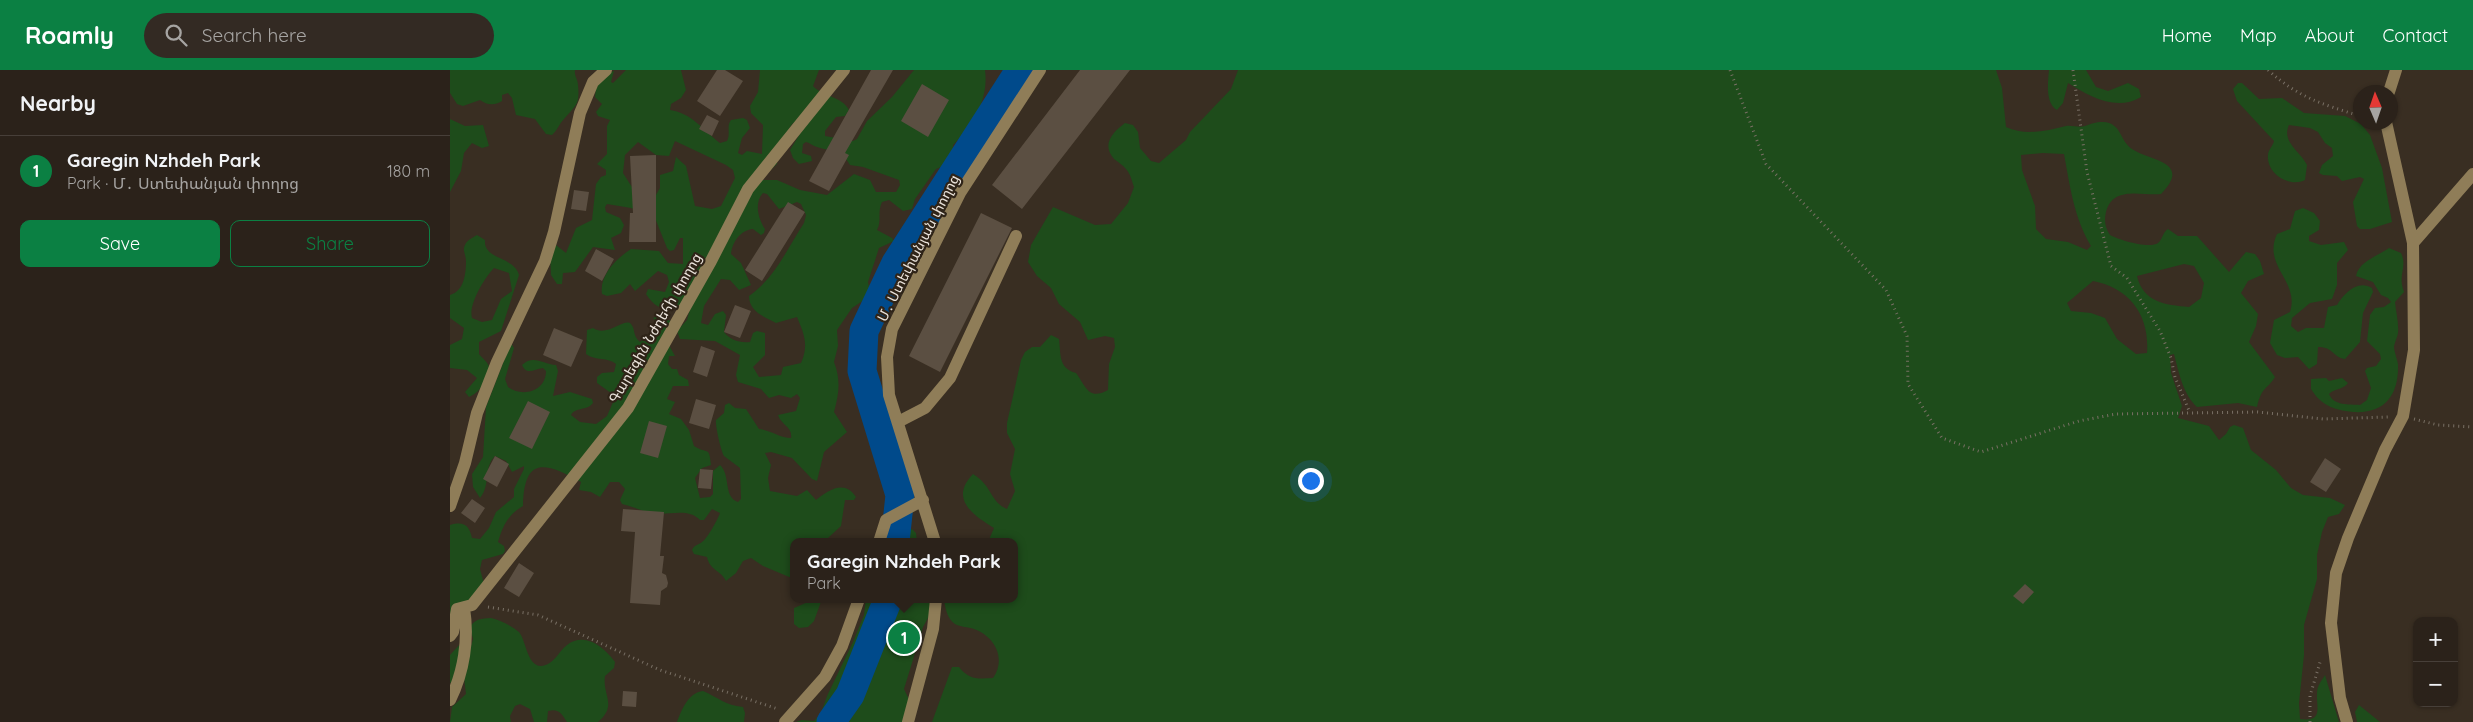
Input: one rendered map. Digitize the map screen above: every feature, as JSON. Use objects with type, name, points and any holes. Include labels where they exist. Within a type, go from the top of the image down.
[{"type":"street","points":[[450,506],[467,455],[477,413],[500,354],[545,261],[554,232],[582,106],[592,82],[606,70]]},
{"type":"street","name":"Գարեգին Նժդեհի փողոց","points":[[461,607],[628,408],[711,261],[748,189],[844,70]]},
{"type":"street","name":"Մ․ Ստեփանյան փողոց","points":[[934,538],[889,395],[887,357],[892,328],[960,193],[1040,70]]},
{"type":"street","points":[[2391,85],[2396,70]]},
{"type":"street","points":[[2348,722],[2340,698],[2331,623],[2336,573],[2348,538],[2385,450],[2403,416],[2414,350],[2413,242],[2388,130]]},
{"type":"street","points":[[2413,242],[2473,174]]},
{"type":"street","points":[[898,422],[925,408],[950,378],[1016,236]]},
{"type":"street","points":[[880,538],[886,520],[923,500]]},
{"type":"street","points":[[788,718],[826,678],[842,646],[858,603]]},
{"type":"street","points":[[908,722],[933,629],[936,603]]},
{"type":"street","points":[[450,636],[461,607]]},
{"type":"street","points":[[450,700],[460,681],[465,649],[467,626],[461,607]]},
{"type":"path","points":[[1730,70],[1766,164],[1886,290],[1907,336],[1908,384],[1942,438],[1981,452],[2095,417],[2116,414],[2258,412],[2323,419],[2403,416],[2438,425],[2473,427]]},
{"type":"path","points":[[2073,70],[2087,172],[2111,266],[2126,278],[2160,331],[2171,358],[2175,377],[2190,413]]},
{"type":"path","points":[[2268,70],[2287,87],[2313,101],[2353,114]]},
{"type":"path","points":[[461,607],[538,615],[660,670],[788,718]]},
{"type":"path","points":[[2310,722],[2310,696],[2323,650]]},
{"type":"green space","points":[[450,70],[575,70],[578,83],[578,101],[554,133],[552,135],[546,134],[535,119],[516,115],[512,98],[508,93],[502,95],[502,101],[496,104],[488,104],[480,100],[463,106],[457,104],[450,93]]},
{"type":"green space","points":[[626,70],[681,70],[686,90],[681,98],[671,104],[670,110],[685,115],[720,143],[727,141],[731,120],[743,118],[747,120],[750,128],[742,138],[738,153],[742,155],[747,151],[762,154],[763,125],[751,113],[750,106],[758,92],[760,70],[819,70],[813,86],[817,90],[842,102],[849,110],[845,116],[836,117],[825,131],[825,136],[853,141],[857,139],[867,121],[892,97],[914,70],[985,70],[986,81],[978,111],[967,129],[953,145],[953,153],[949,164],[936,169],[915,199],[912,209],[903,211],[889,200],[882,202],[877,230],[894,241],[879,248],[868,282],[870,291],[867,298],[852,308],[837,330],[838,346],[834,362],[838,375],[838,387],[834,412],[847,432],[824,452],[817,481],[812,479],[792,458],[771,452],[765,453],[771,465],[768,478],[770,491],[797,496],[807,490],[816,500],[836,488],[847,488],[852,492],[856,497],[854,500],[845,500],[841,526],[828,538],[790,538],[790,577],[763,566],[751,558],[743,561],[736,573],[726,581],[708,562],[707,557],[694,554],[692,550],[707,537],[720,513],[712,509],[704,520],[700,520],[695,516],[684,513],[658,514],[648,512],[622,504],[620,500],[625,489],[619,482],[610,482],[600,497],[591,492],[579,490],[581,482],[568,475],[557,470],[539,468],[532,471],[527,478],[523,506],[510,517],[502,530],[498,542],[504,546],[505,551],[503,554],[482,560],[480,569],[485,588],[450,632],[450,525],[465,525],[472,538],[480,539],[489,528],[496,512],[514,497],[514,489],[524,469],[524,466],[512,472],[506,461],[495,456],[489,466],[485,488],[480,498],[473,487],[472,474],[483,457],[486,407],[511,343],[514,348],[505,379],[508,387],[520,392],[533,391],[538,388],[545,378],[546,371],[543,368],[531,371],[526,370],[522,365],[530,360],[556,365],[558,371],[553,396],[570,392],[592,399],[593,403],[588,407],[575,411],[571,415],[580,422],[596,424],[607,416],[614,400],[611,393],[597,383],[597,377],[602,373],[614,372],[616,364],[609,360],[593,358],[586,354],[587,330],[593,328],[604,331],[628,323],[631,324],[640,342],[654,329],[662,327],[653,318],[657,316],[671,321],[670,347],[675,356],[669,356],[668,364],[672,369],[677,369],[679,375],[688,380],[689,386],[673,386],[667,399],[675,402],[669,414],[681,419],[689,430],[694,446],[707,451],[709,455],[711,465],[702,468],[695,478],[700,498],[710,497],[713,494],[713,471],[720,465],[725,474],[730,496],[738,502],[741,499],[740,468],[724,456],[716,427],[716,420],[724,413],[725,405],[729,403],[735,408],[746,409],[759,429],[791,438],[789,429],[778,415],[796,411],[800,398],[797,394],[791,398],[779,395],[769,398],[761,389],[738,382],[736,375],[740,355],[715,341],[680,339],[677,331],[687,320],[690,309],[662,308],[651,301],[646,294],[648,289],[665,292],[669,282],[667,275],[658,271],[635,291],[630,284],[621,293],[607,296],[602,294],[603,280],[606,274],[620,257],[631,249],[659,251],[668,263],[683,264],[683,238],[680,238],[674,250],[670,251],[655,218],[631,208],[607,204],[605,207],[606,212],[620,218],[624,225],[621,233],[611,238],[615,250],[593,247],[575,272],[563,273],[562,284],[557,284],[551,275],[550,253],[556,245],[566,253],[576,228],[592,220],[596,184],[601,177],[606,175],[606,170],[597,164],[607,154],[607,126],[610,120],[598,116],[596,112],[602,104],[595,97],[596,88],[605,74],[614,71],[611,82],[613,83]],"holes":[[[808,121],[790,150],[793,158],[799,164],[812,161],[811,156],[802,153],[803,144],[806,142],[823,149],[836,151],[850,165],[863,167],[899,180],[900,185],[896,192],[876,192],[870,180],[854,174],[827,195],[800,190],[777,180],[760,180],[777,164],[776,155],[793,123]],[[675,141],[733,170],[735,178],[721,206],[712,209],[695,206],[686,166],[676,157],[673,171],[660,175],[660,188],[653,200],[637,195],[623,173],[625,155],[638,142],[656,155],[669,156]],[[763,193],[767,194],[779,209],[797,202],[801,204],[806,215],[804,223],[773,272],[749,296],[750,302],[755,310],[776,323],[797,317],[805,340],[805,351],[801,363],[783,367],[781,375],[759,377],[753,367],[765,355],[765,333],[757,331],[753,333],[750,342],[732,339],[724,332],[726,315],[723,311],[715,314],[708,325],[701,323],[704,306],[721,279],[730,280],[739,290],[751,285],[741,263],[731,254],[735,242],[744,232],[753,229],[761,235],[764,233],[765,229],[758,211],[760,197]]]},
{"type":"green space","points":[[1238,70],[1996,70],[2002,88],[2006,127],[2028,132],[2066,126],[2083,127],[2100,122],[2114,125],[2132,149],[2165,164],[2170,168],[2172,175],[2170,183],[2161,194],[2129,194],[2115,198],[2105,215],[2106,227],[2110,235],[2148,245],[2158,243],[2168,229],[2178,236],[2197,236],[2229,272],[2246,252],[2255,254],[2260,261],[2264,274],[2248,281],[2241,293],[2258,314],[2256,326],[2249,342],[2275,377],[2263,392],[2257,407],[2238,403],[2197,407],[2185,390],[2174,354],[2170,355],[2171,373],[2182,406],[2178,418],[2209,426],[2219,440],[2234,425],[2243,428],[2251,450],[2276,470],[2291,488],[2303,495],[2330,498],[2345,505],[2339,514],[2328,517],[2322,532],[2317,555],[2317,579],[2304,625],[2304,655],[2299,703],[2300,719],[2316,716],[2318,708],[2317,690],[2325,675],[2339,722],[932,722],[952,667],[959,667],[970,676],[993,678],[999,663],[996,649],[992,642],[981,632],[952,622],[947,613],[945,603],[1018,603],[1018,538],[990,538],[994,528],[972,512],[964,499],[963,491],[973,474],[984,483],[997,502],[1007,509],[1015,491],[1010,474],[1015,449],[1007,433],[1007,423],[1021,360],[1025,352],[1032,347],[1040,347],[1051,335],[1059,339],[1063,364],[1070,371],[1076,373],[1088,391],[1096,394],[1108,390],[1109,364],[1115,347],[1114,338],[1105,336],[1088,340],[1080,322],[1059,304],[1051,288],[1037,276],[1028,262],[1031,245],[1053,207],[1095,225],[1111,224],[1128,203],[1134,187],[1132,180],[1122,165],[1110,154],[1109,148],[1110,139],[1113,134],[1125,123],[1133,125],[1138,132],[1140,148],[1151,161],[1159,163],[1186,140],[1190,132],[1231,89]],"holes":[[[2064,154],[2080,224],[2091,246],[2087,250],[2068,242],[2046,239],[2036,229],[2035,206],[2022,170],[2021,155]],[[2184,264],[2194,266],[2204,283],[2201,298],[2189,307],[2164,303],[2144,292],[2137,276]],[[2093,281],[2117,290],[2135,306],[2145,327],[2147,353],[2136,354],[2117,339],[2105,318],[2091,313],[2071,311],[2067,303]]]},
{"type":"green space","points":[[2049,70],[2086,70],[2096,87],[2108,91],[2128,83],[2139,89],[2141,97],[2132,101],[2112,103],[2085,93],[2068,83],[2063,103],[2057,110],[2053,107],[2049,97]]},
{"type":"green space","points":[[2238,83],[2242,83],[2259,99],[2282,98],[2304,113],[2345,116],[2353,120],[2353,130],[2366,130],[2370,135],[2382,168],[2392,222],[2370,229],[2360,229],[2357,226],[2353,202],[2364,179],[2360,177],[2342,181],[2337,176],[2319,173],[2322,165],[2333,156],[2332,148],[2325,143],[2318,132],[2310,128],[2289,125],[2287,131],[2290,142],[2307,165],[2305,180],[2292,182],[2275,173],[2268,162],[2269,151],[2274,141],[2237,101],[2233,89]]},
{"type":"green space","points":[[450,119],[465,126],[483,125],[489,146],[482,148],[472,143],[464,153],[461,171],[450,192]]},
{"type":"green space","points":[[2303,208],[2314,213],[2320,221],[2319,230],[2309,236],[2309,241],[2321,245],[2344,242],[2348,250],[2337,263],[2337,285],[2332,299],[2310,303],[2292,318],[2291,326],[2298,332],[2306,328],[2324,328],[2328,307],[2337,305],[2347,292],[2362,285],[2372,288],[2373,292],[2363,313],[2360,342],[2345,359],[2330,350],[2318,347],[2317,364],[2309,369],[2298,357],[2285,358],[2277,355],[2270,343],[2274,320],[2290,312],[2292,301],[2290,291],[2277,265],[2274,245],[2277,234],[2290,229],[2295,211]]},
{"type":"green space","points":[[477,235],[485,240],[489,251],[511,264],[519,275],[501,331],[479,342],[479,354],[487,363],[489,371],[483,385],[476,393],[469,397],[465,392],[477,378],[467,370],[450,368],[450,345],[462,339],[464,328],[450,318],[450,295],[458,290],[465,276],[466,259],[464,247],[470,239]],"holes":[[[494,268],[509,273],[512,291],[501,299],[492,320],[482,322],[472,318],[472,306],[490,272]]]},
{"type":"green space","points":[[2389,248],[2401,253],[2403,258],[2402,286],[2404,292],[2395,302],[2398,322],[2398,335],[2394,344],[2398,364],[2396,385],[2388,400],[2374,410],[2353,412],[2339,410],[2328,406],[2319,399],[2311,389],[2311,379],[2326,378],[2329,381],[2342,378],[2348,383],[2329,394],[2334,401],[2360,405],[2367,400],[2371,388],[2365,371],[2367,368],[2376,366],[2381,359],[2380,354],[2367,341],[2370,315],[2375,308],[2384,307],[2391,302],[2388,298],[2381,295],[2373,282],[2356,276],[2361,266]]},
{"type":"green space","points":[[912,529],[916,533],[917,538],[892,538],[896,533]]},
{"type":"green space","points":[[806,603],[821,603],[814,621],[808,627],[799,628],[794,624],[794,608]]},
{"type":"green space","points":[[866,603],[934,603],[934,607],[923,627],[904,689],[916,714],[912,722],[796,722],[802,720],[814,721],[821,713],[864,615]]},
{"type":"green space","points":[[491,618],[519,632],[530,657],[536,665],[541,666],[549,663],[567,645],[574,641],[581,640],[594,643],[606,651],[615,662],[614,668],[605,676],[608,705],[604,716],[598,722],[567,722],[560,712],[552,710],[548,711],[547,722],[534,722],[530,709],[520,704],[515,706],[510,716],[511,722],[450,722],[452,707],[466,694],[464,677],[450,683],[450,655],[461,643],[470,650],[473,639],[470,627],[477,620]]},
{"type":"green space","points":[[703,691],[727,703],[743,707],[745,713],[744,722],[677,722],[683,707],[690,698]]},
{"type":"green space","points":[[2359,705],[2380,722],[2357,722],[2355,712]]},
{"type":"building","points":[[717,70],[725,70],[743,81],[720,116],[697,101]]},
{"type":"building","points":[[871,70],[893,70],[845,153],[849,155],[829,191],[809,181]]},
{"type":"building","points":[[1080,70],[1130,70],[1022,209],[992,185]]},
{"type":"building","points":[[922,84],[949,100],[928,137],[901,121]]},
{"type":"building","points":[[707,115],[719,121],[712,136],[699,129]]},
{"type":"building","points":[[656,155],[656,242],[629,242],[630,213],[633,213],[630,156]]},
{"type":"building","points":[[574,190],[589,192],[586,211],[571,209]]},
{"type":"building","points":[[788,202],[805,212],[762,281],[745,270]]},
{"type":"building","points":[[981,213],[1012,228],[940,372],[909,356]]},
{"type":"building","points":[[596,249],[614,259],[602,281],[585,271]]},
{"type":"building","points":[[735,305],[751,311],[740,338],[724,332]]},
{"type":"building","points":[[554,328],[583,340],[571,367],[543,355]]},
{"type":"building","points":[[701,346],[715,351],[707,377],[693,372]]},
{"type":"building","points":[[696,399],[716,405],[709,429],[689,423]]},
{"type":"building","points":[[528,401],[550,412],[532,449],[509,438]]},
{"type":"building","points":[[649,421],[667,426],[658,458],[640,453]]},
{"type":"building","points":[[495,456],[509,464],[497,487],[483,479]]},
{"type":"building","points":[[2325,458],[2341,469],[2326,492],[2310,482]]},
{"type":"building","points":[[700,469],[713,470],[711,489],[698,488]]},
{"type":"building","points":[[472,499],[485,508],[475,523],[461,513]]},
{"type":"building","points":[[623,509],[664,512],[660,556],[664,556],[662,573],[666,575],[668,583],[667,587],[661,591],[660,605],[630,603],[635,532],[621,531]]},
{"type":"building","points":[[519,563],[534,573],[519,597],[504,588]]},
{"type":"building","points":[[2025,584],[2034,592],[2023,604],[2013,596]]},
{"type":"building","points":[[623,691],[637,692],[636,707],[622,706]]},
{"type":"waterway","points":[[895,538],[900,495],[862,371],[864,331],[896,263],[1020,70]]},
{"type":"waterway","points":[[831,722],[850,695],[886,603]]},
{"type":"place","name":"Garegin Nzhdeh Park","points":[[904,638]]}]
